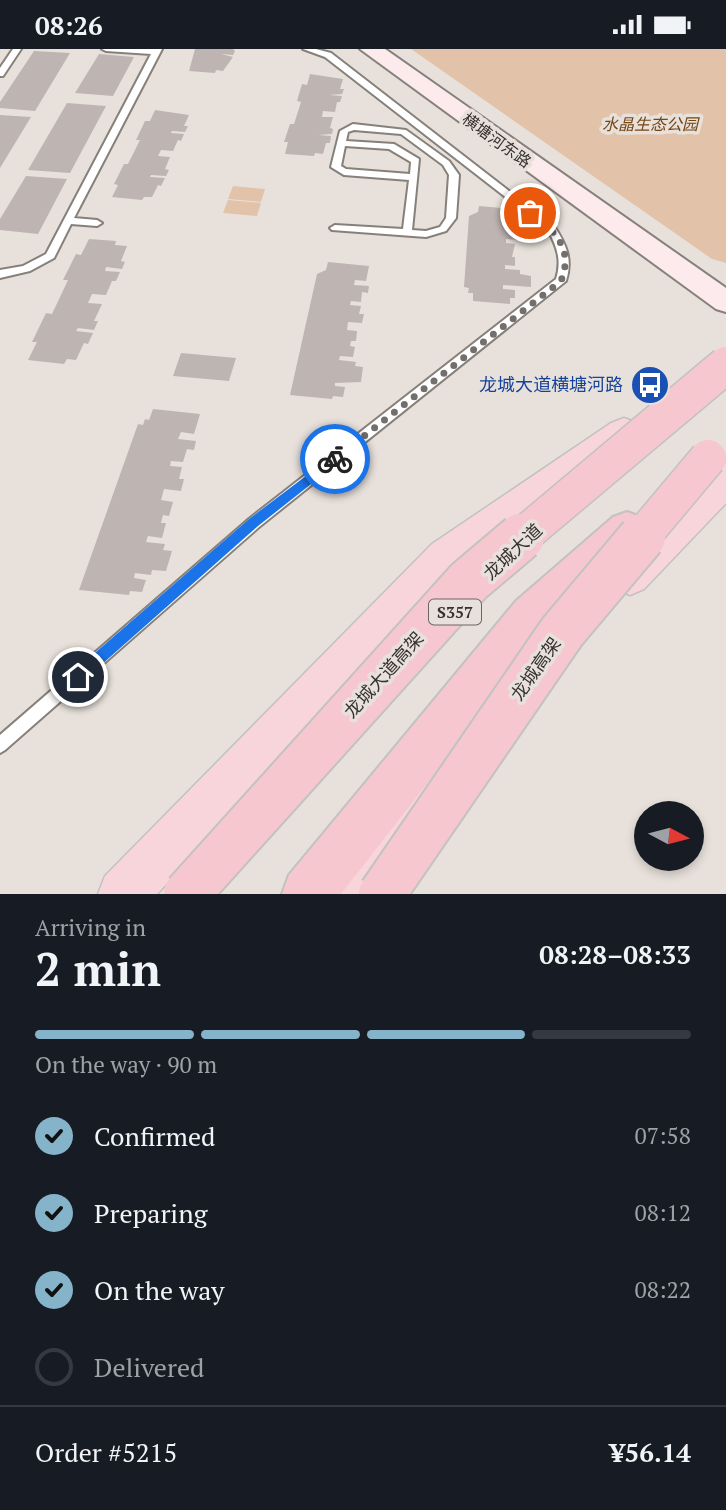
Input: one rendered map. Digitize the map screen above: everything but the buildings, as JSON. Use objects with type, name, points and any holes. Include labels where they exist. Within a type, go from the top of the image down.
[{"type":"highway","name":"龙城大道高架","points":[[187,894],[469,581],[726,365]]},
{"type":"highway","points":[[308,894],[531,616],[720,460]]},
{"type":"highway","name":"龙城高架","points":[[382,894],[562,632],[720,460]]},
{"type":"main road","name":"横塘河东路","points":[[371,49],[726,302]]},
{"type":"main road","name":"横塘河东路","points":[[392,49],[726,282]]},
{"type":"main road","name":"龙城大道","points":[[205,894],[478,585],[726,350]]},
{"type":"main road","points":[[123,894],[446,557],[679,395]]},
{"type":"main road","points":[[334,894],[528,681],[720,460]]},
{"type":"lane","points":[[0,74],[17,49]]},
{"type":"lane","points":[[0,274],[33,267],[50,256],[156,51],[106,49]]},
{"type":"lane","points":[[0,745],[254,523],[561,281],[566,266],[563,246],[551,228],[328,55],[307,49]]},
{"type":"lane","points":[[335,228],[426,234],[443,229],[451,218],[454,175],[446,163],[403,132],[353,127],[344,131],[336,167],[344,172],[414,177]]},
{"type":"lane","points":[[342,143],[391,146],[416,161],[407,233]]},
{"type":"lane","points":[[68,221],[97,223]]},
{"type":"green space","name":"水晶生态公园","points":[[411,49],[726,49],[726,263],[712,259]]},
{"type":"green space","points":[[233,186],[265,189],[261,202],[228,199]]},
{"type":"green space","points":[[228,200],[261,203],[257,216],[223,213]]},
{"type":"way so far","points":[[335,459],[561,281],[566,266],[563,246],[551,228],[530,213]]},
{"type":"place","name":"龙城大道横塘河路","points":[[650,385]]},
{"type":"route","points":[[78,677],[254,523],[335,459]]}]
